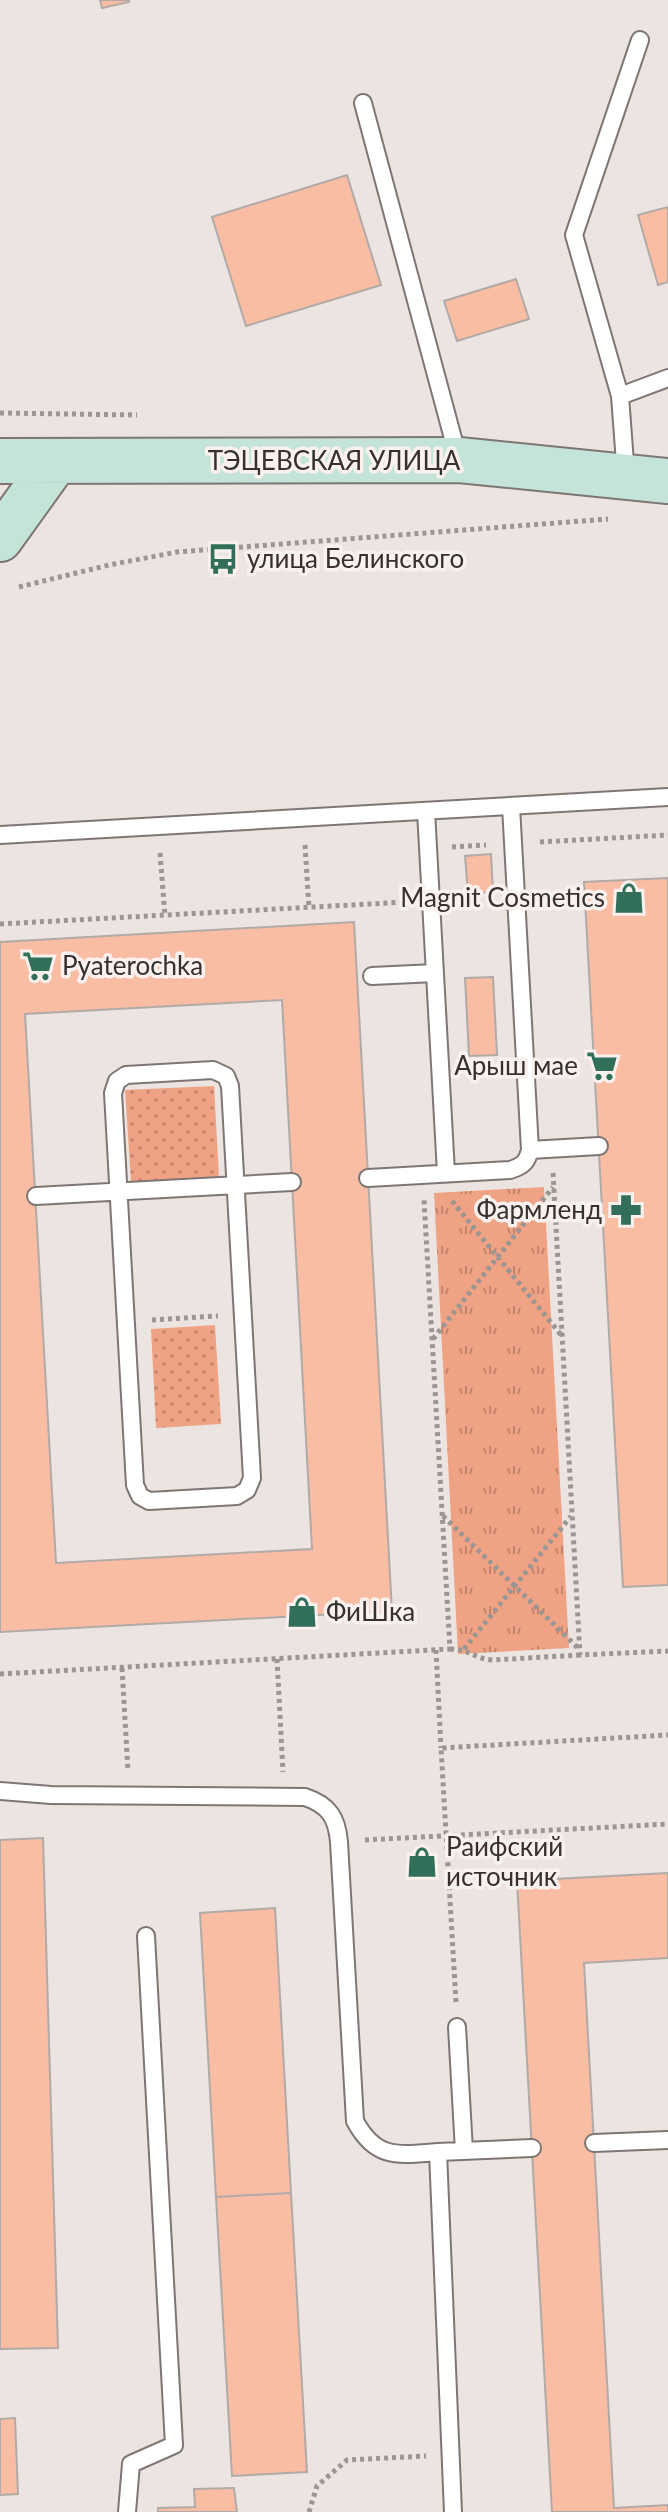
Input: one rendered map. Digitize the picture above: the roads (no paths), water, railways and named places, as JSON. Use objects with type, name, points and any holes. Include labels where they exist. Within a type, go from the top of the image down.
[{"type":"main road","name":"ТЭЦЕВСКАЯ УЛИЦА","points":[[0,461],[459,460],[647,479]]},
{"type":"main road","points":[[0,539],[56,461]]},
{"type":"lane","points":[[640,40],[574,235],[647,479]]},
{"type":"lane","points":[[363,103],[459,460]]},
{"type":"lane","points":[[620,396],[668,378]]},
{"type":"lane","points":[[0,835],[668,797]]},
{"type":"lane","points":[[368,1178],[510,1170],[527,1160],[530,1150],[511,806]]},
{"type":"lane","points":[[426,811],[435,973],[433,1174]]},
{"type":"lane","points":[[372,976],[435,973]]},
{"type":"lane","points":[[213,1070],[226,1076],[230,1086],[252,1478],[247,1490],[237,1496],[149,1501],[140,1496],[135,1485],[119,1192],[113,1093],[117,1081],[126,1075],[213,1070]]},
{"type":"lane","points":[[530,1150],[599,1146]]},
{"type":"lane","points":[[36,1196],[292,1182]]},
{"type":"lane","points":[[0,1791],[51,1795],[305,1797],[326,1807],[336,1824],[339,1842],[355,2121],[364,2138],[383,2151],[398,2155],[532,2148]]},
{"type":"lane","points":[[127,2512],[131,2464],[174,2445],[146,1936]]},
{"type":"lane","points":[[457,2027],[464,2151]]},
{"type":"lane","points":[[594,2143],[668,2140]]},
{"type":"lane","points":[[438,2152],[453,2512]]},
{"type":"place","name":"улица Белинского","points":[[223,559]]},
{"type":"place","name":"Magnit Cosmetics","points":[[629,898]]},
{"type":"place","name":"Pyaterochka","points":[[38,966]]},
{"type":"place","name":"Арыш мае","points":[[602,1066]]},
{"type":"place","name":"Фармленд","points":[[626,1210]]},
{"type":"place","name":"ФиШка","points":[[302,1612]]},
{"type":"place","name":"Раифский источник","points":[[422,1862]]}]
